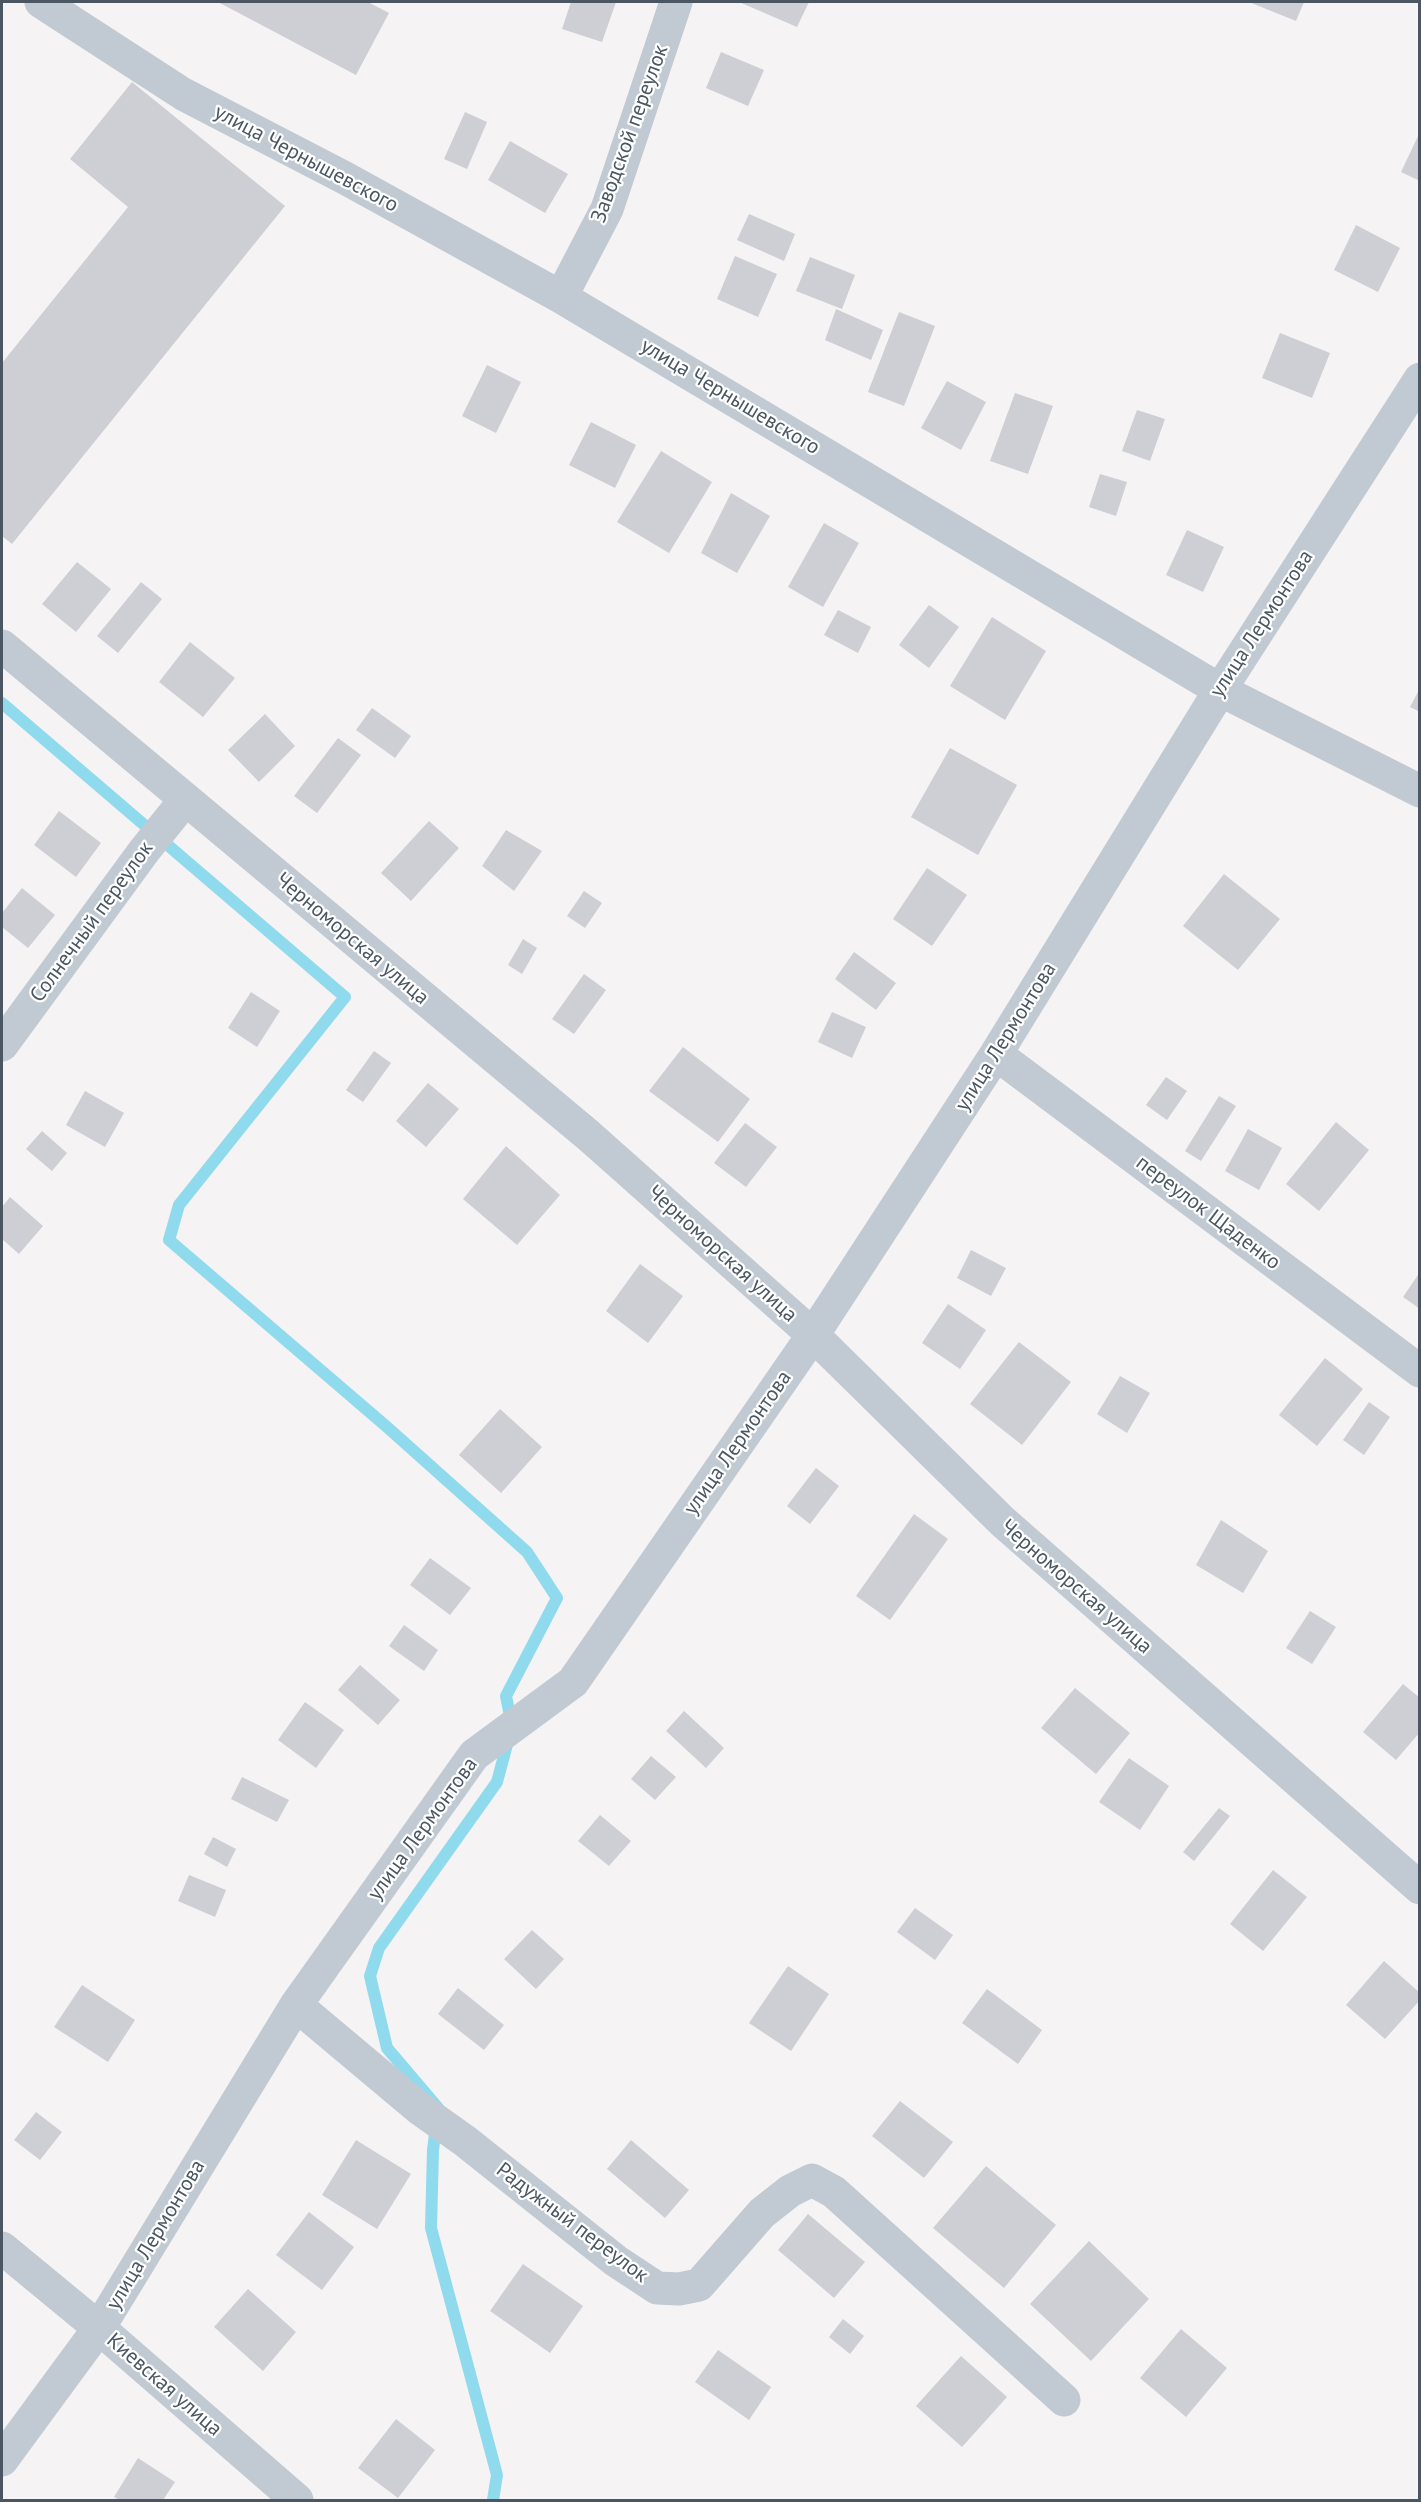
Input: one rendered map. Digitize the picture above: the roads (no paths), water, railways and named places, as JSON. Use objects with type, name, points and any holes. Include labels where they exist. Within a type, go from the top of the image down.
[{"type":"street","name":"улица Чернышевского","points":[[41,2],[183,94],[356,184],[561,297],[1220,690],[1419,791]]},
{"type":"street","name":"Заводской переулок","points":[[561,297],[607,209],[676,2]]},
{"type":"street","name":"улица Лермонтова","points":[[2,2460],[99,2328],[296,2005],[474,1755],[573,1682],[813,1335],[996,1054],[1220,690],[1419,379]]},
{"type":"street","name":"Черноморская улица","points":[[2,646],[177,809],[588,1135],[813,1335],[1002,1521],[1419,1888]]},
{"type":"street","name":"Солнечный переулок","points":[[2,1045],[177,809]]},
{"type":"street","name":"переулок Щаденко","points":[[996,1054],[1419,1371]]},
{"type":"street","name":"Радужный переулок","points":[[296,2005],[420,2109],[465,2141],[616,2261],[657,2288],[680,2289],[699,2284],[762,2212],[790,2191],[812,2180],[834,2192],[1064,2400]]},
{"type":"street","name":"Киевская улица","points":[[2,2248],[99,2328],[297,2500]]},
{"type":"waterway","points":[[2,703],[345,997],[179,1205],[169,1240],[387,1427],[527,1552],[557,1598],[506,1696],[512,1726],[497,1782],[379,1948],[370,1976],[387,2048],[438,2108]]},
{"type":"waterway","points":[[436,2126],[433,2150],[431,2228],[497,2475],[493,2500]]}]
